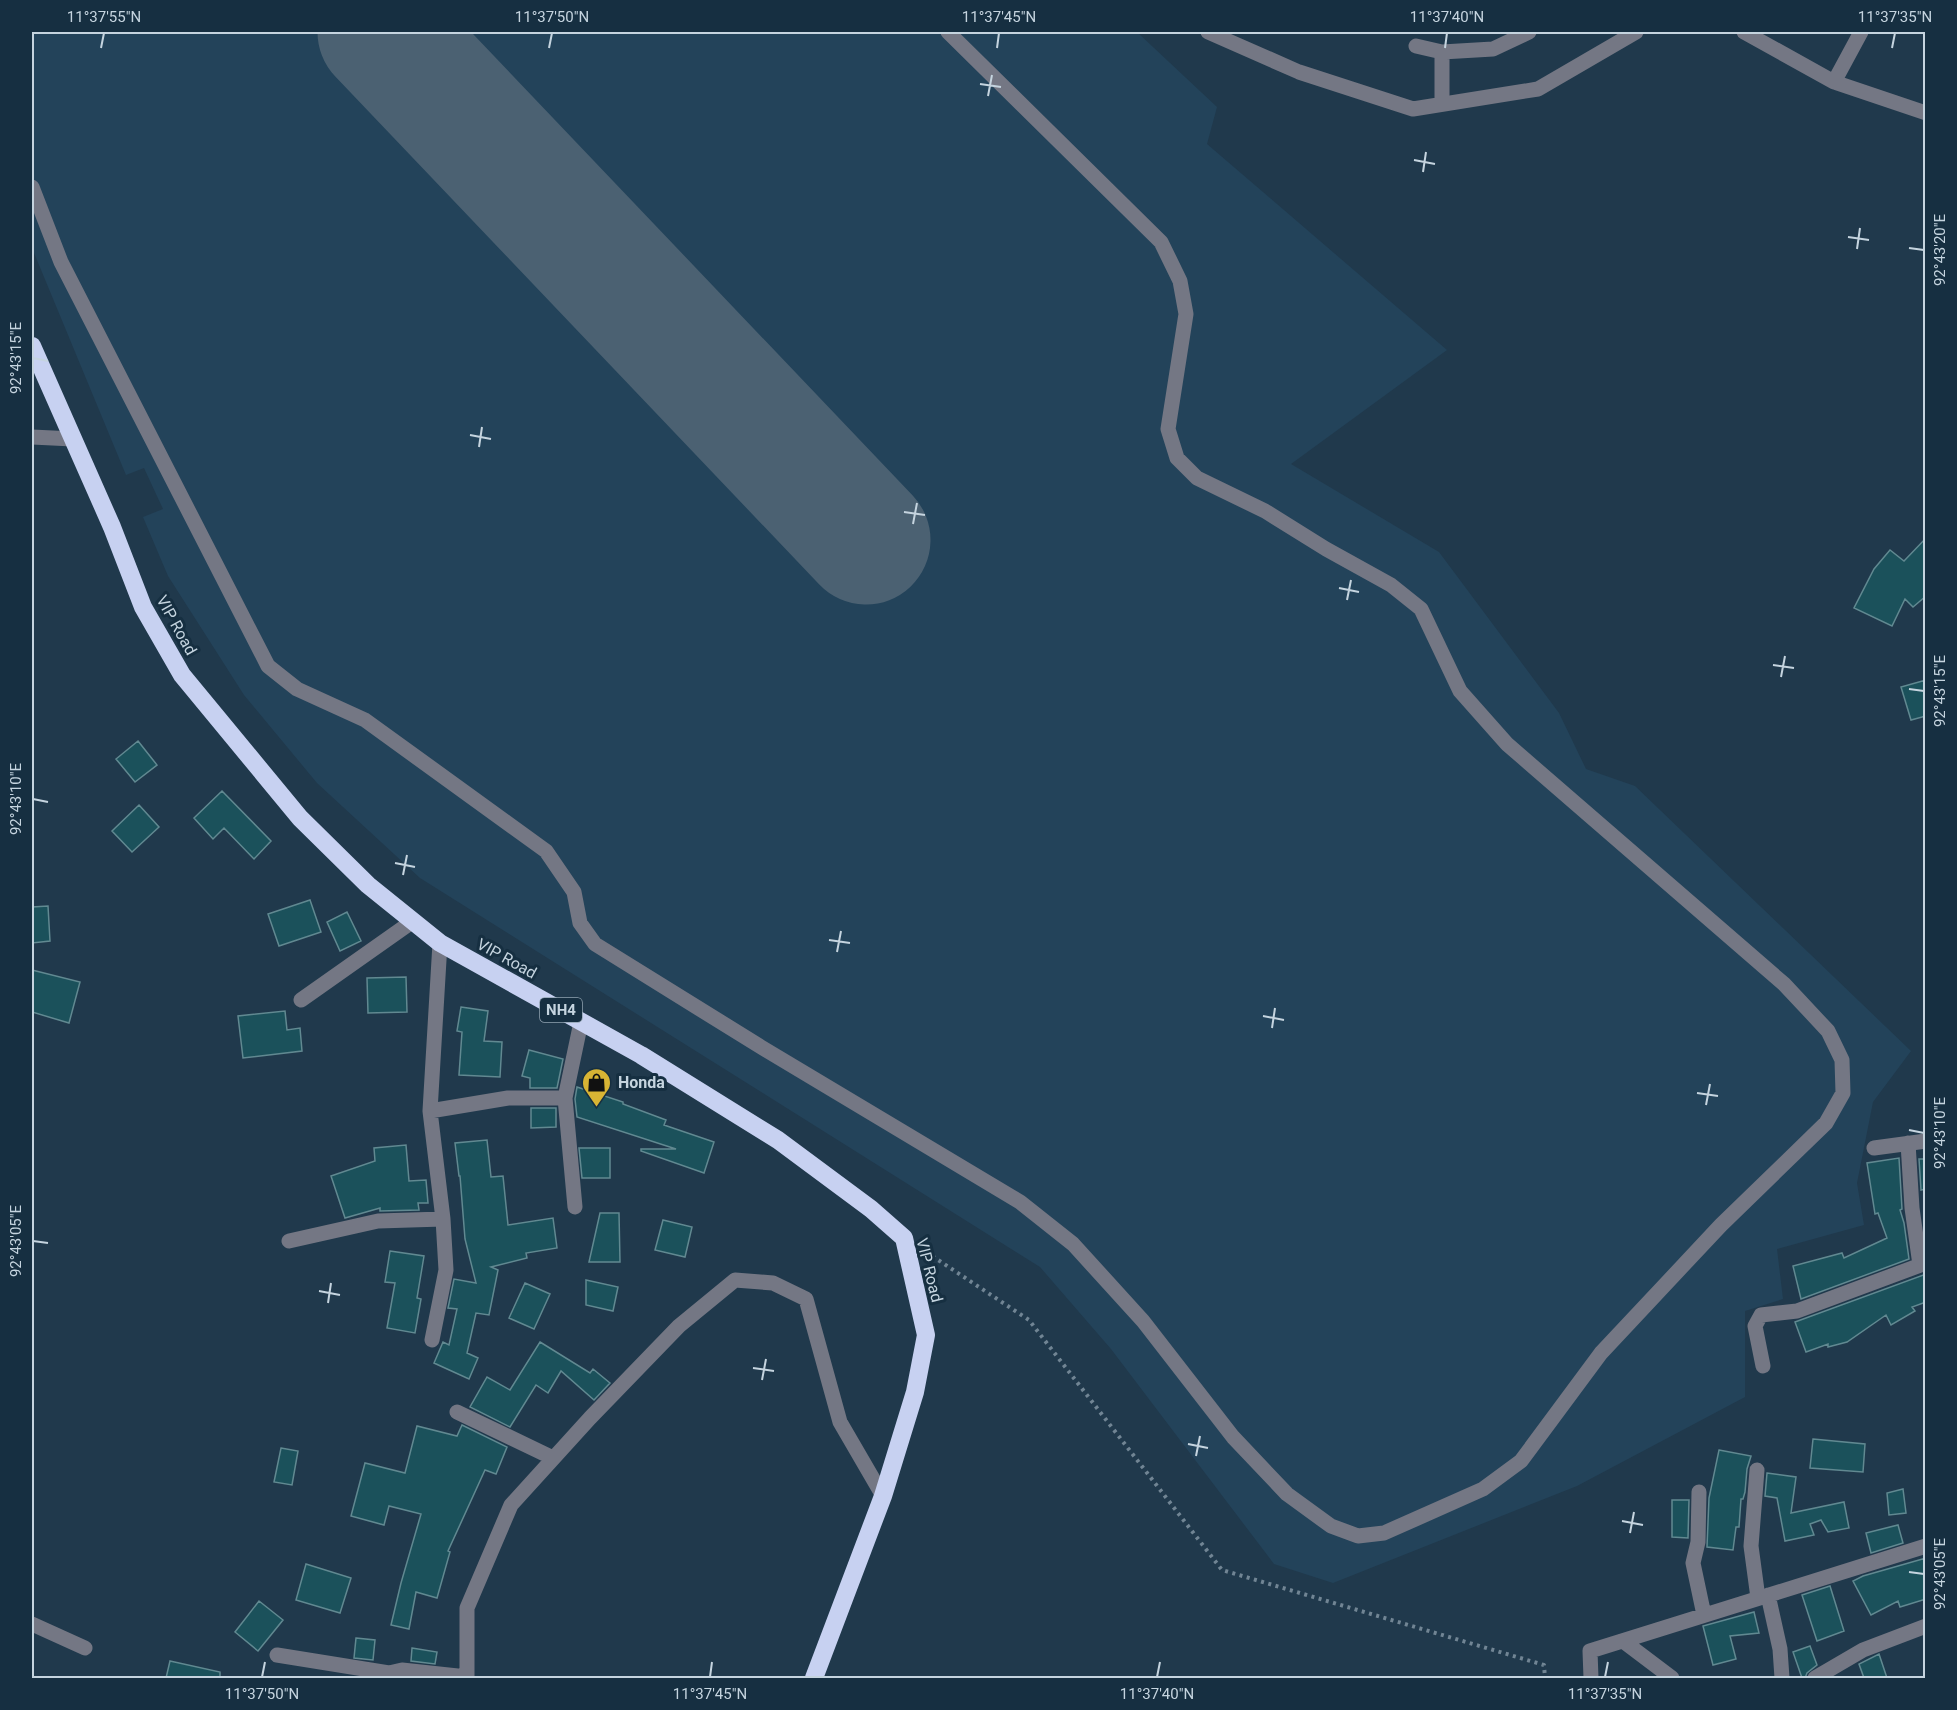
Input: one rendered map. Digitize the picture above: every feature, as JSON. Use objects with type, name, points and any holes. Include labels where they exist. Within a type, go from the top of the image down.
[{"type":"highway","name":"VIP Road","points":[[32,346],[112,527],[143,607],[182,675],[300,818],[368,885],[440,943],[641,1055],[778,1140],[871,1209],[904,1238],[926,1335],[915,1392],[883,1496],[814,1678]]},
{"type":"street","points":[[32,187],[61,262],[268,666],[297,688],[365,720],[546,851],[574,892],[580,923],[595,944],[761,1047],[1020,1202],[1073,1244],[1143,1321],[1233,1437],[1287,1494],[1331,1526],[1358,1536],[1384,1533],[1483,1489],[1521,1461],[1601,1353],[1721,1225],[1826,1123],[1843,1093],[1842,1060],[1828,1031],[1784,984],[1507,744],[1460,691],[1421,609],[1391,585],[1326,549],[1265,511],[1197,478],[1177,458],[1168,429],[1186,314],[1180,281],[1161,242],[948,32]]},
{"type":"street","points":[[1208,32],[1299,72],[1413,108],[1538,89],[1636,32]]},
{"type":"street","points":[[1416,46],[1442,52],[1493,49],[1529,32]]},
{"type":"street","points":[[1744,32],[1834,82],[1926,113]]},
{"type":"street","points":[[1834,82],[1861,32]]},
{"type":"street","points":[[1442,52],[1442,104]]},
{"type":"street","points":[[1910,108],[1926,101]]},
{"type":"street","points":[[32,437],[73,439]]},
{"type":"street","points":[[301,1000],[413,921]]},
{"type":"street","points":[[432,1341],[446,1270],[443,1219],[430,1111],[440,943]]},
{"type":"street","points":[[574,1207],[565,1098],[581,1022]]},
{"type":"street","points":[[430,1111],[508,1098],[565,1098]]},
{"type":"street","points":[[1874,1148],[1926,1141]]},
{"type":"street","points":[[1763,1366],[1755,1326],[1761,1315],[1797,1311],[1923,1264],[1912,1208],[1908,1143]]},
{"type":"street","points":[[289,1241],[378,1221],[443,1219]]},
{"type":"street","points":[[277,1655],[389,1673],[402,1670],[467,1678],[467,1608],[511,1505],[679,1326],[735,1280],[773,1283],[806,1299],[840,1422],[883,1496]]},
{"type":"street","points":[[457,1412],[553,1458]]},
{"type":"street","points":[[1757,1470],[1751,1546],[1763,1597],[1780,1649],[1782,1678]]},
{"type":"street","points":[[1699,1492],[1698,1542],[1694,1563],[1704,1615]]},
{"type":"street","points":[[1591,1678],[1590,1651],[1926,1546]]},
{"type":"street","points":[[32,1624],[85,1648]]},
{"type":"street","points":[[1815,1678],[1863,1650],[1926,1626]]},
{"type":"street","points":[[1623,1641],[1672,1678]]},
{"type":"path","points":[[904,1238],[1029,1320],[1222,1570],[1544,1665],[1545,1678]]},
{"type":"shaded area","points":[[32,32],[1137,32],[1217,107],[1207,144],[1447,350],[1291,464],[1439,552],[1559,713],[1586,769],[1635,786],[1911,1051],[1873,1102],[1857,1183],[1864,1225],[1777,1249],[1783,1299],[1745,1311],[1745,1397],[1577,1486],[1333,1583],[1274,1564],[1111,1349],[1040,1267],[420,878],[317,783],[244,695],[168,576],[143,517],[163,509],[144,468],[126,475],[32,248]]},
{"type":"building","points":[[1926,538],[1926,596],[1913,607],[1905,599],[1892,626],[1854,608],[1874,569],[1890,550],[1904,561]]},
{"type":"building","points":[[1926,680],[1926,716],[1911,720],[1901,687]]},
{"type":"building","points":[[138,741],[157,765],[135,782],[116,759]]},
{"type":"building","points":[[222,791],[271,841],[254,859],[224,828],[213,839],[194,818]]},
{"type":"building","points":[[139,805],[159,827],[132,852],[112,831]]},
{"type":"building","points":[[310,900],[321,932],[279,946],[268,914]]},
{"type":"building","points":[[48,906],[50,941],[32,943],[32,907]]},
{"type":"building","points":[[347,912],[361,941],[340,951],[327,922]]},
{"type":"building","points":[[32,970],[80,982],[69,1023],[32,1012]]},
{"type":"building","points":[[406,977],[407,1012],[368,1013],[367,978]]},
{"type":"building","points":[[461,1007],[488,1011],[484,1041],[502,1042],[500,1077],[459,1075],[462,1032],[457,1031]]},
{"type":"building","points":[[285,1011],[287,1030],[300,1028],[302,1051],[243,1058],[238,1016]]},
{"type":"building","points":[[529,1050],[563,1059],[557,1088],[530,1088],[530,1078],[522,1076]]},
{"type":"building","points":[[577,1087],[623,1102],[623,1104],[666,1120],[664,1125],[714,1142],[704,1173],[641,1151],[641,1149],[676,1149],[577,1117],[575,1099]]},
{"type":"building","points":[[531,1108],[556,1108],[556,1127],[531,1128]]},
{"type":"building","points":[[487,1140],[491,1177],[503,1176],[508,1225],[553,1218],[557,1248],[526,1253],[527,1258],[491,1267],[498,1270],[489,1315],[476,1313],[467,1353],[478,1358],[469,1379],[434,1363],[443,1342],[449,1345],[457,1309],[448,1308],[454,1279],[476,1283],[465,1239],[455,1143]]},
{"type":"building","points":[[406,1145],[409,1181],[426,1180],[428,1203],[418,1203],[419,1210],[380,1211],[380,1208],[345,1218],[331,1176],[375,1161],[374,1148]]},
{"type":"building","points":[[579,1148],[610,1148],[610,1178],[582,1178]]},
{"type":"building","points":[[1899,1158],[1902,1209],[1900,1210],[1909,1259],[1801,1299],[1793,1266],[1842,1253],[1844,1258],[1887,1238],[1878,1213],[1875,1214],[1867,1163]]},
{"type":"building","points":[[1919,1159],[1926,1159],[1926,1189],[1921,1190]]},
{"type":"building","points":[[600,1213],[619,1213],[620,1262],[589,1262]]},
{"type":"building","points":[[663,1220],[692,1227],[685,1257],[655,1250]]},
{"type":"building","points":[[390,1251],[424,1256],[417,1298],[421,1299],[415,1333],[387,1328],[395,1283],[385,1282]]},
{"type":"building","points":[[1926,1274],[1926,1302],[1912,1307],[1915,1311],[1891,1325],[1886,1315],[1847,1342],[1828,1347],[1828,1344],[1806,1352],[1795,1322]]},
{"type":"building","points":[[586,1280],[618,1287],[613,1311],[586,1305]]},
{"type":"building","points":[[525,1283],[550,1294],[534,1329],[509,1318]]},
{"type":"building","points":[[540,1342],[590,1373],[593,1369],[610,1383],[594,1400],[561,1371],[548,1393],[536,1385],[510,1427],[470,1407],[487,1377],[510,1390]]},
{"type":"building","points":[[462,1425],[507,1447],[496,1474],[485,1470],[448,1551],[450,1552],[437,1598],[416,1592],[409,1629],[391,1625],[421,1514],[389,1506],[384,1525],[351,1516],[365,1463],[405,1473],[417,1426],[457,1436]]},
{"type":"building","points":[[1813,1439],[1865,1444],[1863,1472],[1810,1468]]},
{"type":"building","points":[[281,1448],[298,1451],[292,1485],[274,1482]]},
{"type":"building","points":[[1719,1450],[1751,1456],[1733,1550],[1707,1547],[1709,1498]]},
{"type":"building","points":[[1767,1473],[1796,1477],[1791,1513],[1844,1502],[1849,1528],[1828,1532],[1821,1520],[1810,1524],[1814,1535],[1785,1541],[1777,1498],[1765,1496]]},
{"type":"building","points":[[1903,1489],[1906,1513],[1889,1515],[1887,1493]]},
{"type":"building","points":[[1672,1500],[1689,1500],[1688,1538],[1672,1537]]},
{"type":"building","points":[[1898,1525],[1903,1543],[1871,1553],[1866,1533]]},
{"type":"building","points":[[1926,1558],[1926,1599],[1900,1607],[1898,1601],[1871,1615],[1853,1581]]},
{"type":"building","points":[[306,1564],[351,1578],[340,1613],[296,1600]]},
{"type":"building","points":[[1830,1586],[1844,1631],[1817,1641],[1802,1595]]},
{"type":"building","points":[[259,1601],[283,1620],[258,1651],[235,1632]]},
{"type":"building","points":[[1754,1612],[1759,1633],[1730,1636],[1736,1659],[1713,1665],[1703,1626]]},
{"type":"building","points":[[356,1638],[375,1640],[373,1660],[354,1658]]},
{"type":"building","points":[[1810,1646],[1817,1665],[1807,1673],[1805,1678],[1802,1678],[1793,1652]]},
{"type":"building","points":[[412,1648],[437,1652],[435,1664],[411,1661]]},
{"type":"building","points":[[1879,1654],[1887,1678],[1864,1678],[1859,1664]]},
{"type":"building","points":[[170,1661],[220,1672],[220,1678],[166,1678]]},
{"type":"runway","points":[[382,32],[866,540]]},
{"type":"place","name":"Honda","points":[[597,1108]]}]
